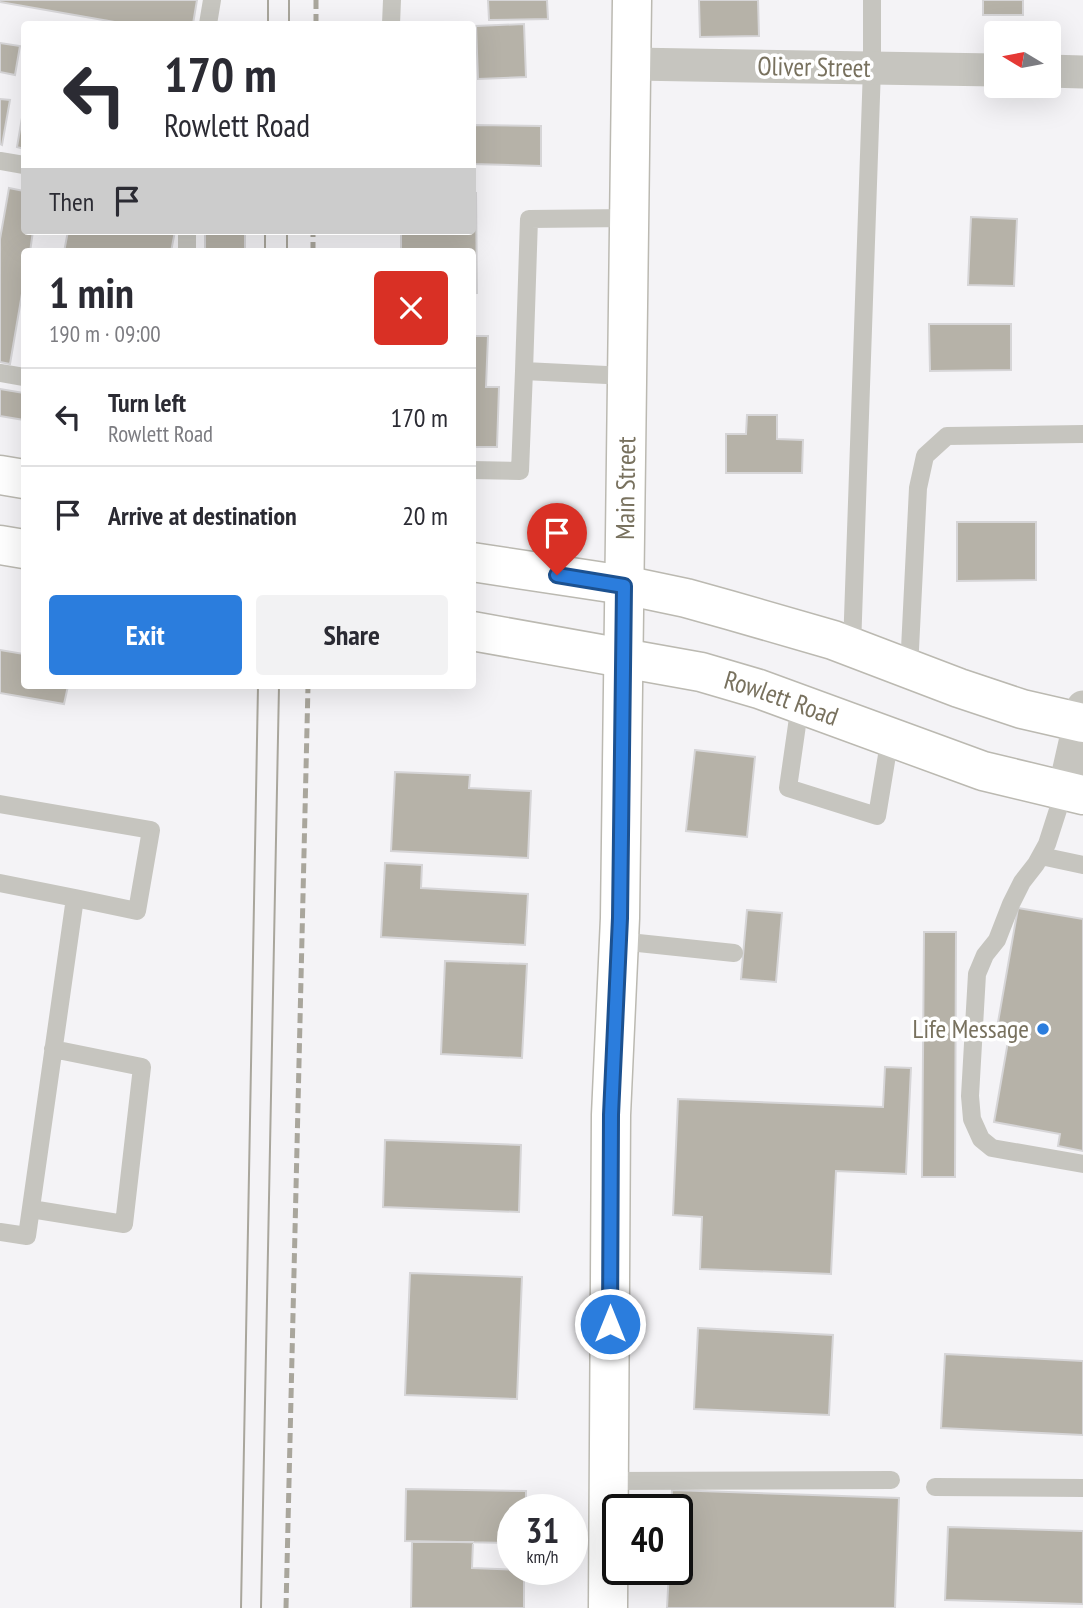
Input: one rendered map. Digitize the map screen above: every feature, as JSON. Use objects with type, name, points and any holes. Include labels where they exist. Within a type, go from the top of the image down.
[{"type":"street","name":"Main Street","points":[[608,1608],[611,1115],[619,941],[632,0]]},
{"type":"street","name":"Oliver Street","points":[[632,64],[984,70]]},
{"type":"street","points":[[1061,71],[1083,72]]},
{"type":"street","points":[[0,475],[21,478]]},
{"type":"street","points":[[0,545],[21,548]]},
{"type":"street","points":[[476,563],[686,598],[852,647],[1022,709],[1082,717],[1073,793]]},
{"type":"street","name":"Rowlett Road","points":[[476,632],[701,672],[759,689],[983,771],[1073,793]]},
{"type":"lane","points":[[208,21],[212,0]]},
{"type":"lane","points":[[391,21],[392,0]]},
{"type":"lane","points":[[852,647],[872,68],[872,0]]},
{"type":"lane","points":[[1,166],[21,165]]},
{"type":"lane","points":[[476,470],[520,471],[529,219],[629,218]]},
{"type":"lane","points":[[524,371],[627,376]]},
{"type":"lane","points":[[0,373],[21,376]]},
{"type":"lane","points":[[909,669],[918,488],[925,456],[947,436],[1083,434]]},
{"type":"lane","points":[[800,704],[788,788],[877,816],[890,737]]},
{"type":"lane","points":[[1073,793],[1041,856],[1022,882],[997,940],[985,955],[978,974],[970,1096],[972,1119],[981,1139],[992,1148],[1083,1164]]},
{"type":"lane","points":[[0,804],[151,830],[137,911],[0,883]]},
{"type":"lane","points":[[1041,856],[1083,865]]},
{"type":"lane","points":[[0,1232],[27,1236],[75,898]]},
{"type":"lane","points":[[619,941],[734,953]]},
{"type":"lane","points":[[31,1209],[124,1224],[142,1067],[53,1049]]},
{"type":"lane","points":[[609,1481],[891,1480]]},
{"type":"lane","points":[[935,1487],[1083,1488]]},
{"type":"building","points":[[197,0],[194,21],[109,21],[0,2]]},
{"type":"building","points":[[488,0],[547,0],[548,19],[489,20]]},
{"type":"building","points":[[699,0],[758,0],[759,36],[700,37]]},
{"type":"building","points":[[983,0],[1023,0],[1023,15],[983,15]]},
{"type":"building","points":[[524,24],[526,77],[478,79],[476,26]]},
{"type":"building","points":[[0,43],[20,46],[15,75],[0,72]]},
{"type":"building","points":[[0,99],[10,100],[2,145],[0,144]]},
{"type":"building","points":[[21,124],[21,148],[17,147]]},
{"type":"building","points":[[476,125],[541,126],[541,166],[476,164]]},
{"type":"building","points":[[9,188],[21,190],[21,235],[32,235],[31,248],[21,248],[21,300],[10,364],[0,362],[0,239]]},
{"type":"building","points":[[476,193],[477,293],[476,248],[401,248],[401,235],[476,235]]},
{"type":"building","points":[[971,217],[1017,219],[1014,286],[968,285]]},
{"type":"building","points":[[67,235],[174,235],[172,248],[65,248]]},
{"type":"building","points":[[205,235],[245,235],[245,248],[205,248]]},
{"type":"building","points":[[929,324],[1011,324],[1011,370],[930,371]]},
{"type":"building","points":[[476,336],[488,336],[486,387],[499,387],[497,447],[476,447]]},
{"type":"building","points":[[0,389],[21,392],[21,420],[0,416]]},
{"type":"building","points":[[747,415],[777,415],[777,439],[803,440],[802,473],[726,473],[726,434],[746,434]]},
{"type":"building","points":[[957,522],[1036,522],[1036,580],[957,581]]},
{"type":"building","points":[[0,650],[21,654],[21,689],[67,689],[64,704],[0,693]]},
{"type":"building","points":[[695,750],[755,757],[747,837],[686,831]]},
{"type":"building","points":[[395,772],[470,775],[469,788],[531,791],[528,858],[391,851]]},
{"type":"building","points":[[385,863],[422,865],[421,888],[528,894],[525,945],[381,937]]},
{"type":"building","name":"Life Message","points":[[1018,908],[1083,919],[1083,1151],[1058,1146],[1060,1134],[994,1122],[1010,1030],[997,1028]]},
{"type":"building","points":[[747,910],[782,913],[776,982],[741,979]]},
{"type":"building","points":[[924,932],[956,932],[955,1177],[922,1177]]},
{"type":"building","points":[[445,961],[527,964],[522,1058],[441,1054]]},
{"type":"building","points":[[885,1067],[911,1068],[906,1174],[836,1171],[831,1274],[700,1269],[702,1217],[673,1215],[678,1099],[883,1107]]},
{"type":"building","points":[[385,1140],[521,1145],[519,1212],[383,1207]]},
{"type":"building","points":[[410,1273],[522,1277],[517,1399],[405,1395]]},
{"type":"building","points":[[698,1328],[833,1335],[829,1415],[694,1409]]},
{"type":"building","points":[[945,1354],[1083,1361],[1083,1435],[941,1428]]},
{"type":"building","points":[[406,1489],[526,1491],[526,1494],[497,1494],[497,1543],[405,1541]]},
{"type":"building","points":[[672,1490],[899,1498],[895,1608],[667,1608],[668,1585],[693,1585],[693,1494],[672,1494]]},
{"type":"building","points":[[948,1527],[1083,1531],[1083,1604],[945,1600]]},
{"type":"building","points":[[412,1542],[473,1542],[472,1568],[497,1569],[497,1585],[524,1585],[524,1608],[411,1608]]},
{"type":"tram line","points":[[268,0],[268,21]]},
{"type":"tram line","points":[[289,0],[289,21]]},
{"type":"tram line","points":[[265,235],[265,248]]},
{"type":"tram line","points":[[287,235],[287,248]]},
{"type":"tram line","points":[[241,1608],[258,689]]},
{"type":"tram line","points":[[261,1608],[279,689]]},
{"type":"railway","points":[[316,0],[316,21]]},
{"type":"railway","points":[[313,235],[313,248]]},
{"type":"railway","points":[[286,1608],[308,689]]},
{"type":"place","name":"Life Message","points":[[1043,1029]]},
{"type":"route","points":[[557,575],[624,586],[620,918],[611,1115],[610,1324]]}]
